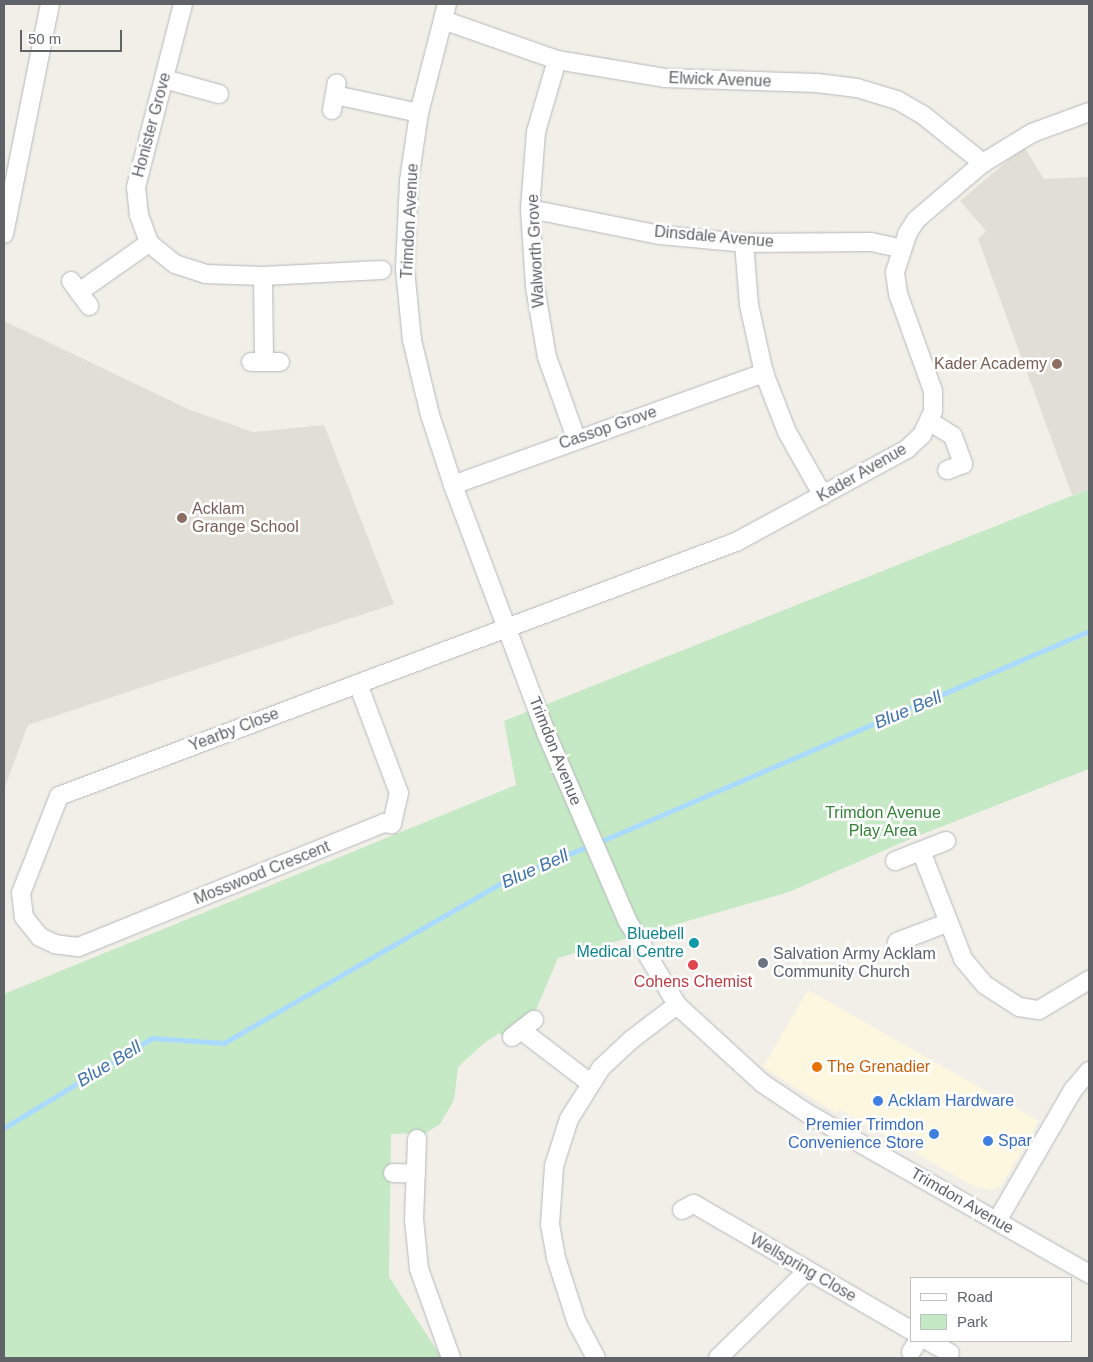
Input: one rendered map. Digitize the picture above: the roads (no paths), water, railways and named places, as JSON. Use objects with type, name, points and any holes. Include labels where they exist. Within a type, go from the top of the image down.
[{"type":"street","points":[[4,233],[50,4]]},
{"type":"street","name":"Honister Grove","points":[[149,243],[139,216],[136,187],[183,4]]},
{"type":"street","name":"Elwick Avenue","points":[[445,12],[557,60],[664,78],[818,83],[857,88],[896,100],[923,115],[983,164]]},
{"type":"street","name":"Trimdon Avenue","points":[[445,12],[419,112],[409,181],[405,269],[412,340],[430,415],[452,485],[608,880],[640,944],[677,1005],[746,1071],[784,1098],[1089,1274]]},
{"type":"street","name":"Walworth Grove","points":[[557,60],[536,132],[530,209],[535,287],[547,357],[576,438]]},
{"type":"street","points":[[164,79],[219,94]]},
{"type":"street","points":[[335,96],[419,112]]},
{"type":"street","name":"Kader Avenue","points":[[508,628],[736,542],[907,449],[922,435],[933,411],[933,391],[898,294],[895,272],[900,248],[916,220],[983,164],[1032,133],[1089,112]]},
{"type":"street","name":"Dinsdale Avenue","points":[[530,209],[660,235],[744,243],[871,242],[900,248]]},
{"type":"street","points":[[80,293],[149,243],[175,264],[205,274],[263,276],[382,270]]},
{"type":"street","points":[[744,243],[749,305],[764,373],[787,432],[823,496]]},
{"type":"street","points":[[263,276],[265,362]]},
{"type":"street","name":"Cassop Grove","points":[[452,485],[576,438],[764,373]]},
{"type":"street","points":[[928,421],[953,436],[963,464],[947,470]]},
{"type":"street","name":"Yearby Close","points":[[21,893],[58,796],[508,628]]},
{"type":"street","name":"Mosswood Crescent","points":[[21,893],[24,917],[40,937],[55,944],[78,947],[384,823],[392,824],[399,793],[358,684]]},
{"type":"street","points":[[895,861],[946,841]]},
{"type":"street","points":[[921,851],[947,923],[968,968],[985,985],[1019,1007],[1031,1011],[1046,1008],[1089,980]]},
{"type":"street","points":[[897,942],[947,923]]},
{"type":"street","points":[[593,1357],[566,1294],[550,1225],[554,1166],[561,1139],[590,1083],[612,1056],[677,1005]]},
{"type":"street","points":[[522,1029],[590,1083]]},
{"type":"street","points":[[997,1221],[1073,1090],[1089,1071]]},
{"type":"street","points":[[417,1139],[414,1219],[419,1269],[451,1358]]},
{"type":"street","points":[[393,1173],[416,1174]]},
{"type":"street","name":"Wellspring Close","points":[[692,1202],[910,1330]]},
{"type":"street","points":[[718,1358],[807,1271]]},
{"type":"street","points":[[930,1342],[950,1353]]},
{"type":"waterway","name":"Blue Bell","points":[[597,843],[1089,631]]},
{"type":"waterway","name":"Blue Bell","points":[[4,1128],[152,1038],[224,1043],[512,877],[589,846]]},
{"type":"place","name":"Kader Academy","points":[[1057,364]]},
{"type":"place","name":"Acklam Grange School","points":[[182,518]]},
{"type":"place","name":"Bluebell Medical Centre","points":[[694,943]]},
{"type":"place","name":"Salvation Army Acklam Community Church","points":[[763,963]]},
{"type":"place","name":"Cohens Chemist","points":[[693,965]]},
{"type":"place","name":"The Grenadier","points":[[817,1067]]},
{"type":"place","name":"Acklam Hardware","points":[[878,1101]]},
{"type":"place","name":"Premier Trimdon Convenience Store","points":[[934,1134]]},
{"type":"place","name":"Spar","points":[[988,1141]]},
{"type":"park label","name":"Trimdon Avenue Play Area","points":[[883,822]]}]
